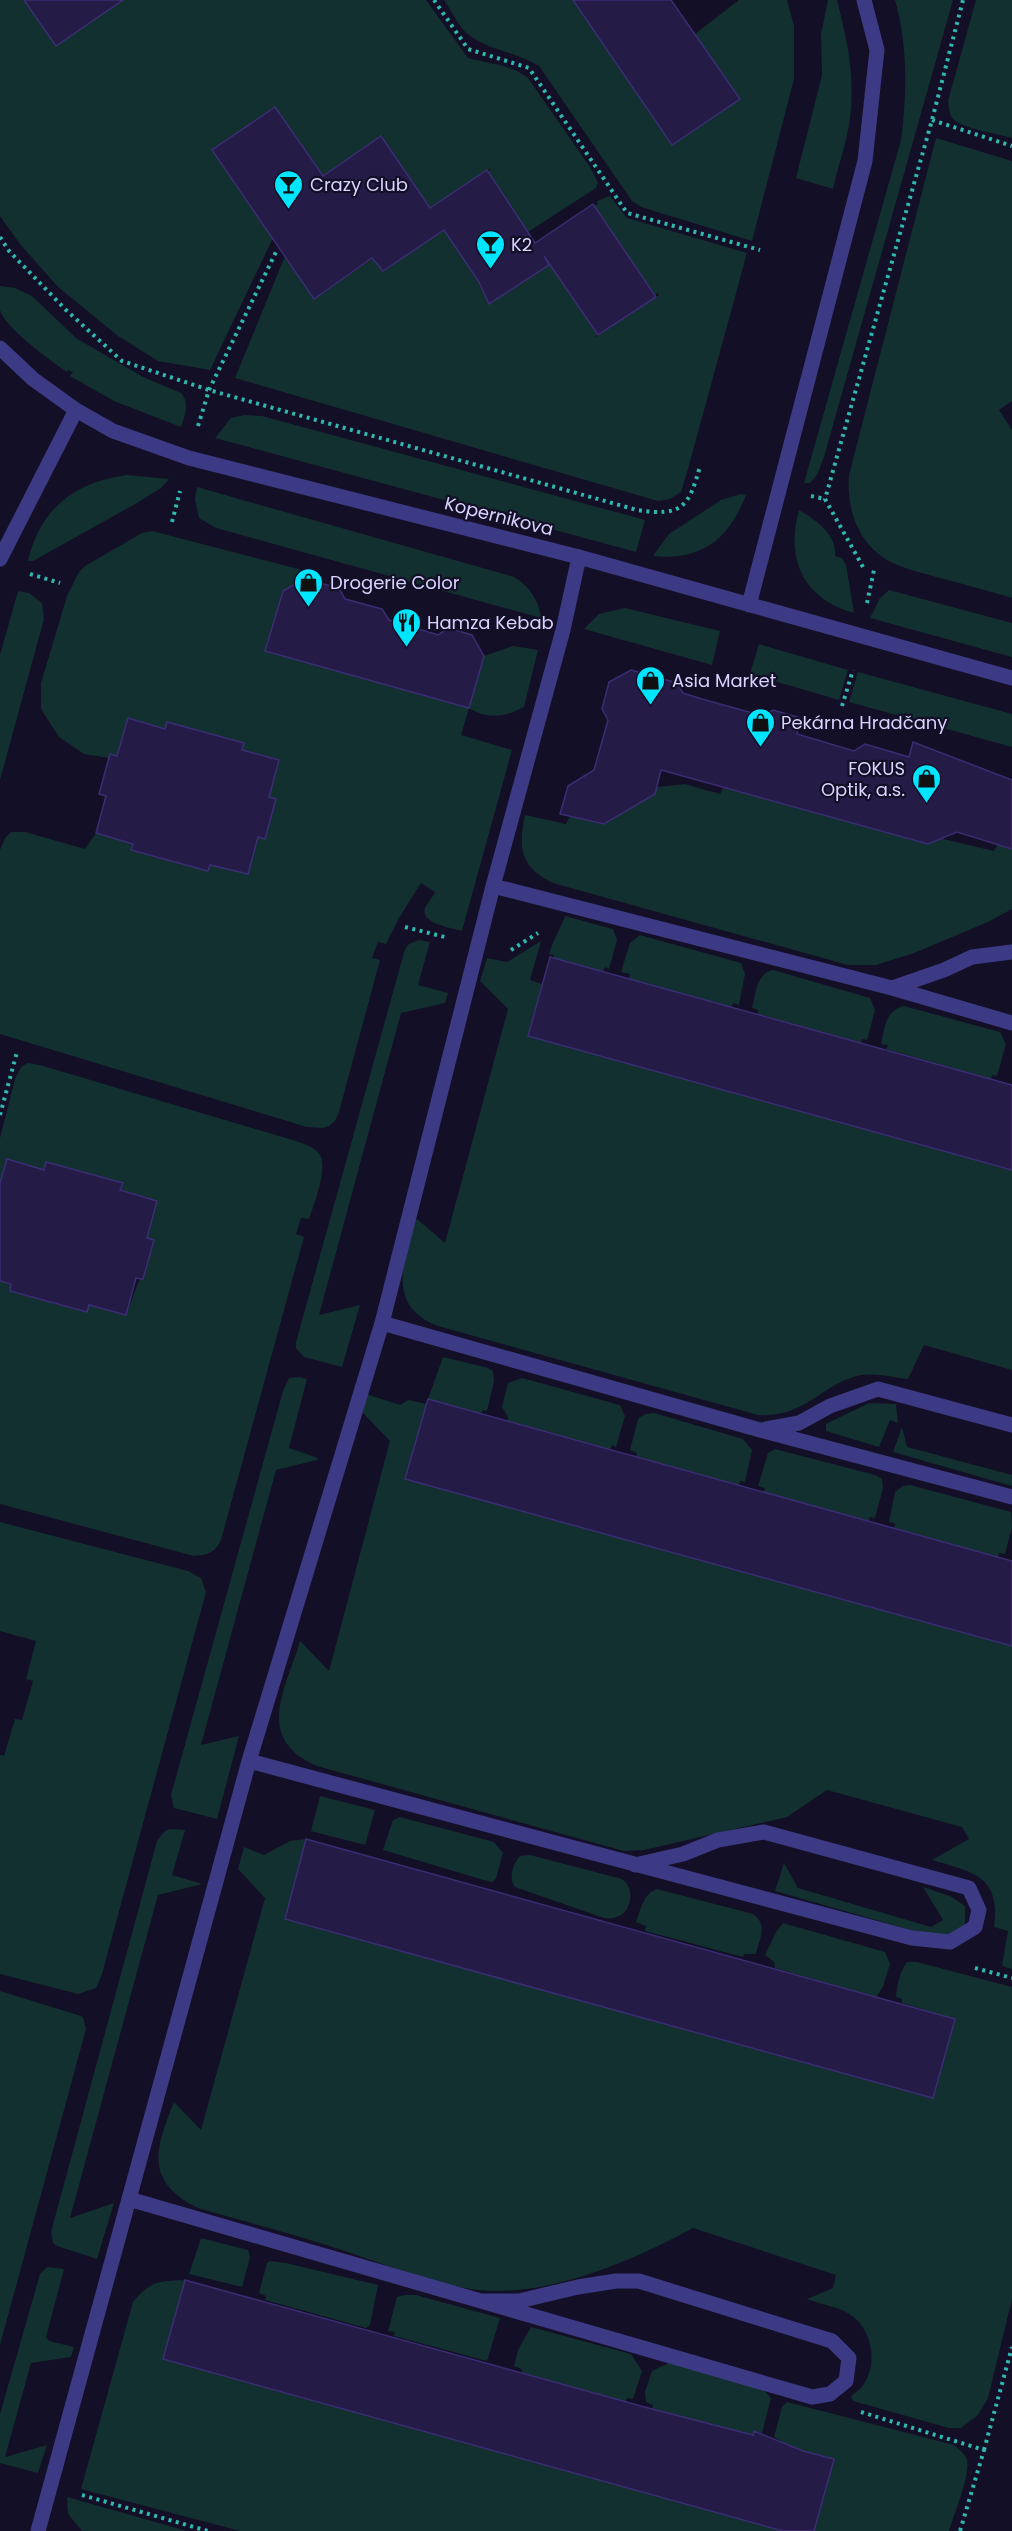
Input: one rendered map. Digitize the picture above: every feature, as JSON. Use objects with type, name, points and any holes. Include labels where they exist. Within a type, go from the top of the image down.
[{"type":"street","points":[[748,604],[865,160],[877,50],[864,0]]},
{"type":"street","name":"Kopernikova","points":[[0,348],[33,379],[76,410],[112,430],[189,458],[579,556],[1012,678]]},
{"type":"street","points":[[0,559],[76,410]]},
{"type":"street","points":[[38,2531],[249,1761],[382,1323],[493,886],[563,630],[579,556]]},
{"type":"street","points":[[493,886],[892,988],[1012,1023]]},
{"type":"street","points":[[892,988],[944,970],[972,957],[1012,952]]},
{"type":"street","points":[[382,1323],[760,1430],[1012,1497]]},
{"type":"street","points":[[760,1430],[799,1423],[830,1406],[878,1389],[1012,1425]]},
{"type":"street","points":[[249,1761],[634,1865],[912,1938],[950,1942],[975,1927],[979,1910],[969,1888],[764,1832],[718,1840],[683,1854],[634,1865]]},
{"type":"street","points":[[129,2199],[812,2397],[830,2394],[846,2381],[849,2358],[832,2341],[639,2281],[616,2281],[578,2287],[519,2301],[483,2301]]},
{"type":"path","points":[[434,0],[468,49],[529,68],[627,213],[760,250]]},
{"type":"path","points":[[863,567],[825,499],[932,120],[963,0]]},
{"type":"path","points":[[932,120],[1012,146]]},
{"type":"path","points":[[0,237],[9,251],[66,310],[122,361],[209,390],[645,512],[673,511],[685,505],[692,495],[700,466]]},
{"type":"path","points":[[196,432],[209,390],[276,252]]},
{"type":"path","points":[[172,522],[182,483]]},
{"type":"path","points":[[867,604],[874,570]]},
{"type":"path","points":[[23,572],[60,583]]},
{"type":"path","points":[[842,706],[852,670]]},
{"type":"path","points":[[405,927],[449,938]]},
{"type":"path","points":[[506,952],[542,930]]},
{"type":"path","points":[[0,1115],[17,1052]]},
{"type":"path","points":[[960,2531],[1012,2347]]},
{"type":"path","points":[[812,2397],[984,2450]]},
{"type":"path","points":[[50,2486],[208,2531]]},
{"type":"green space","points":[[0,0],[24,0],[56,46],[123,0],[426,0],[468,58],[507,67],[528,78],[590,167],[598,183],[596,188],[528,232],[488,172],[491,168],[430,208],[382,137],[385,134],[323,176],[274,107],[212,150],[273,238],[210,370],[158,361],[118,336],[58,287],[20,244],[0,216]]},
{"type":"green space","points":[[444,0],[573,0],[672,145],[739,99],[695,34],[739,0],[787,0],[794,26],[794,79],[752,241],[641,207],[632,201],[539,66],[486,45],[469,35]]},
{"type":"green space","points":[[828,0],[837,0],[846,39],[852,93],[849,127],[833,189],[796,178],[822,75],[821,34]]},
{"type":"green space","points":[[895,0],[953,0],[824,457],[817,475],[810,483],[804,483],[901,140],[905,70],[902,35]]},
{"type":"green space","points":[[976,0],[1012,0],[1012,138],[966,126],[951,116],[948,101]]},
{"type":"green space","points":[[936,138],[1012,161],[1012,401],[999,410],[1012,430],[1012,598],[886,560],[866,541],[850,503],[849,475]]},
{"type":"green space","points":[[610,196],[627,218],[747,253],[681,492],[670,499],[658,501],[235,378],[285,256],[314,299],[378,255],[384,271],[444,230],[491,300],[489,304],[550,265],[597,334],[595,338],[659,295],[658,293],[655,295],[594,206],[598,204],[597,201]]},
{"type":"green space","points":[[0,286],[15,288],[32,296],[76,338],[143,377],[181,393],[186,405],[181,427],[114,401],[70,376],[73,372],[68,370],[67,372],[40,352],[3,317],[0,310]]},
{"type":"green space","points":[[245,415],[262,416],[645,520],[636,552],[215,438],[231,418]]},
{"type":"green space","points":[[127,475],[169,479],[161,488],[137,503],[33,561],[28,561],[41,527],[62,501],[91,484]]},
{"type":"green space","points":[[197,487],[514,577],[532,594],[541,618],[216,528],[199,518],[195,499]]},
{"type":"green space","points":[[741,494],[746,495],[731,524],[712,544],[686,555],[653,556],[669,534],[721,500]]},
{"type":"green space","points":[[799,510],[824,528],[833,541],[835,556],[842,558],[846,565],[854,613],[822,598],[802,575],[795,545],[795,528]]},
{"type":"green space","points":[[152,531],[306,571],[304,579],[282,591],[268,643],[469,708],[461,735],[512,750],[462,931],[432,922],[427,918],[425,908],[435,892],[421,883],[386,944],[378,942],[372,958],[380,960],[339,1112],[335,1121],[323,1128],[307,1127],[0,1034],[0,850],[5,838],[11,832],[25,832],[85,849],[96,833],[133,844],[131,850],[208,871],[210,865],[247,874],[258,837],[264,839],[276,799],[269,797],[279,760],[242,750],[244,743],[167,722],[165,729],[128,718],[117,756],[110,754],[109,758],[84,754],[59,737],[41,709],[41,683],[67,596],[79,572],[85,566],[142,533]]},
{"type":"green space","points":[[889,590],[1012,623],[1012,657],[870,618],[880,598]]},
{"type":"green space","points":[[18,591],[29,593],[42,603],[44,619],[0,780],[0,655]]},
{"type":"green space","points":[[625,608],[720,631],[712,665],[584,629],[599,614]]},
{"type":"green space","points":[[759,644],[848,670],[839,700],[750,674]]},
{"type":"green space","points":[[513,646],[538,650],[524,707],[496,716],[476,712],[469,708],[484,656]]},
{"type":"green space","points":[[858,672],[1012,714],[1012,747],[849,702]]},
{"type":"green space","points":[[685,784],[720,794],[724,787],[994,851],[998,844],[1012,849],[1012,909],[988,922],[914,953],[876,965],[848,965],[553,883],[534,870],[524,855],[522,837],[525,815],[566,824],[570,816],[604,824],[655,794],[657,787]]},
{"type":"green space","points":[[565,916],[613,929],[617,940],[609,969],[605,967],[603,972],[554,958],[554,955],[549,954]]},
{"type":"green space","points":[[640,935],[741,963],[745,974],[739,1005],[733,1003],[732,1007],[629,979],[630,974],[621,972],[630,943]]},
{"type":"green space","points":[[419,940],[430,942],[418,985],[448,993],[445,1003],[401,1013],[319,1315],[360,1305],[342,1367],[304,1357],[296,1348],[296,1342],[405,949],[409,944]]},
{"type":"green space","points":[[541,941],[530,980],[542,984],[528,1036],[1012,1170],[1012,1370],[924,1345],[908,1379],[861,1375],[835,1385],[789,1411],[758,1415],[438,1326],[422,1318],[411,1308],[405,1296],[403,1268],[413,1223],[417,1219],[445,1243],[508,1009],[480,981],[487,958],[507,962]]},
{"type":"green space","points":[[773,970],[870,998],[875,1010],[867,1040],[862,1039],[861,1043],[758,1014],[758,1010],[752,1008],[758,985],[767,972]]},
{"type":"green space","points":[[904,1006],[1000,1032],[1006,1044],[997,1076],[992,1075],[991,1079],[886,1049],[888,1045],[881,1044],[887,1020],[893,1012]]},
{"type":"green space","points":[[28,1063],[296,1141],[312,1148],[320,1155],[322,1169],[319,1187],[309,1219],[301,1218],[296,1234],[304,1237],[221,1540],[213,1551],[207,1554],[194,1556],[0,1504],[0,1281],[11,1284],[10,1291],[86,1312],[89,1305],[126,1315],[154,1241],[147,1238],[157,1201],[120,1190],[122,1184],[46,1163],[44,1170],[7,1159],[0,1183],[0,1138],[15,1079],[21,1067]]},
{"type":"green space","points":[[443,1357],[493,1371],[494,1381],[487,1411],[483,1410],[481,1414],[428,1399]]},
{"type":"green space","points":[[289,1378],[307,1379],[289,1448],[318,1458],[276,1470],[201,1745],[239,1736],[217,1819],[174,1808],[171,1795],[283,1391]]},
{"type":"green space","points":[[522,1378],[620,1405],[625,1416],[616,1447],[612,1445],[610,1449],[507,1421],[508,1417],[502,1407],[508,1383]]},
{"type":"green space","points":[[366,1394],[400,1405],[408,1400],[427,1404],[406,1478],[1012,1646],[1012,1969],[1002,1966],[1008,1931],[994,1927],[995,1910],[993,1897],[988,1887],[971,1873],[932,1860],[969,1839],[962,1827],[827,1790],[787,1817],[644,1850],[624,1851],[317,1766],[298,1755],[286,1742],[280,1728],[279,1712],[282,1695],[300,1641],[329,1671],[390,1441],[363,1413]]},
{"type":"green space","points":[[869,1403],[896,1404],[898,1423],[890,1420],[879,1447],[826,1431],[826,1424]]},
{"type":"green space","points":[[654,1413],[743,1439],[752,1450],[745,1482],[740,1481],[739,1485],[636,1457],[637,1453],[630,1450],[638,1419],[645,1414]]},
{"type":"green space","points":[[902,1427],[907,1447],[1012,1475],[1012,1486],[893,1452]]},
{"type":"green space","points":[[775,1449],[875,1475],[882,1479],[883,1488],[875,1518],[870,1517],[869,1521],[764,1492],[765,1488],[758,1486],[768,1453]]},
{"type":"green space","points":[[910,1485],[1011,1512],[1012,1527],[1005,1554],[999,1553],[998,1557],[894,1528],[895,1524],[889,1522],[895,1492],[903,1486]]},
{"type":"green space","points":[[0,1522],[188,1571],[201,1578],[206,1592],[102,1974],[96,1988],[78,1994],[0,1974],[0,1755],[4,1756],[15,1719],[22,1720],[33,1681],[26,1679],[36,1641],[0,1631]]},
{"type":"green space","points":[[320,1796],[375,1810],[365,1845],[311,1831]]},
{"type":"green space","points":[[400,1817],[494,1842],[503,1853],[496,1878],[493,1882],[487,1881],[383,1850],[393,1820]]},
{"type":"green space","points":[[169,1829],[185,1830],[172,1875],[202,1884],[158,1895],[70,2218],[114,2203],[97,2259],[57,2246],[53,2243],[51,2232],[157,1841]]},
{"type":"green space","points":[[306,1839],[285,1919],[933,2098],[955,2019],[902,2003],[902,1999],[896,1997],[899,1979],[907,1962],[917,1962],[1012,1987],[1012,2299],[988,2398],[978,2415],[961,2428],[949,2428],[853,2401],[851,2397],[864,2384],[871,2366],[871,2347],[864,2329],[846,2312],[807,2299],[833,2288],[836,2275],[693,2228],[625,2261],[575,2279],[524,2289],[480,2290],[420,2277],[324,2244],[198,2208],[181,2198],[169,2187],[162,2175],[159,2149],[174,2102],[201,2130],[265,1898],[238,1869],[244,1847],[264,1855],[290,1841]]},
{"type":"green space","points":[[530,1855],[622,1879],[629,1888],[628,1907],[620,1916],[604,1918],[515,1887],[512,1871],[515,1863],[520,1856]]},
{"type":"green space","points":[[784,1863],[798,1888],[931,1927],[943,1920],[923,1887],[950,1896],[965,1906],[965,1923],[953,1936],[935,1937],[775,1891]]},
{"type":"green space","points":[[657,1889],[753,1914],[758,1918],[762,1927],[756,1954],[744,1954],[743,1957],[645,1931],[646,1926],[636,1922],[646,1898]]},
{"type":"green space","points":[[783,1923],[885,1952],[890,1964],[883,1987],[876,1997],[775,1968],[774,1962],[765,1955]]},
{"type":"green space","points":[[0,1991],[83,2017],[86,2029],[0,2345]]},
{"type":"green space","points":[[201,2238],[248,2250],[250,2257],[242,2287],[189,2274]]},
{"type":"green space","points":[[270,2261],[378,2285],[370,2325],[366,2328],[265,2300],[266,2296],[259,2293],[267,2263]]},
{"type":"green space","points":[[47,2267],[64,2269],[46,2337],[49,2341],[74,2347],[71,2357],[31,2363],[5,2457],[47,2445],[38,2473],[0,2463],[0,2414],[40,2274]]},
{"type":"green space","points":[[185,2280],[163,2359],[783,2531],[240,2531],[81,2489],[133,2302],[150,2286],[168,2281]]},
{"type":"green space","points":[[416,2295],[500,2318],[487,2361],[394,2336],[395,2332],[388,2331],[397,2297]]},
{"type":"green space","points":[[531,2327],[631,2354],[642,2371],[633,2399],[627,2398],[626,2402],[522,2373],[522,2369],[514,2366],[518,2350]]},
{"type":"green space","points":[[669,2363],[762,2388],[771,2398],[762,2433],[755,2431],[753,2435],[652,2409],[653,2405],[646,2402],[645,2392],[652,2371]]},
{"type":"green space","points":[[787,2402],[954,2445],[965,2455],[967,2467],[964,2485],[949,2531],[814,2531],[834,2459],[780,2445],[781,2441],[774,2437],[782,2407]]},
{"type":"green space","points":[[67,2497],[187,2531],[82,2531],[68,2514]]},
{"type":"building","points":[[24,0],[123,0],[56,46]]},
{"type":"building","points":[[573,0],[671,0],[740,99],[672,145]]},
{"type":"building","points":[[275,107],[323,176],[381,136],[430,208],[487,170],[535,243],[593,204],[656,297],[598,335],[544,256],[549,265],[489,304],[479,282],[444,230],[383,271],[372,258],[314,299],[212,150]]},
{"type":"building","points":[[304,579],[339,588],[345,599],[382,609],[389,620],[438,635],[449,628],[472,635],[484,656],[469,708],[265,651],[283,591]]},
{"type":"building","points":[[631,670],[677,683],[683,693],[702,699],[763,716],[773,710],[801,718],[797,734],[854,751],[865,744],[909,757],[913,742],[1012,780],[1012,849],[957,832],[928,844],[661,770],[655,794],[604,824],[560,814],[568,786],[594,770],[608,720],[602,709],[609,682]]},
{"type":"building","points":[[128,718],[165,729],[167,722],[244,743],[242,750],[279,760],[269,797],[276,799],[265,839],[258,837],[248,874],[210,865],[208,871],[131,850],[133,844],[96,833],[106,796],[99,794],[110,754],[117,756]]},
{"type":"building","points":[[550,957],[1012,1085],[1012,1170],[528,1036]]},
{"type":"building","points":[[7,1159],[44,1170],[46,1162],[123,1183],[120,1190],[157,1201],[147,1238],[154,1240],[143,1279],[136,1278],[126,1315],[89,1305],[87,1312],[10,1291],[11,1284],[0,1281],[0,1183]]},
{"type":"building","points":[[428,1399],[1012,1561],[1012,1646],[405,1479]]},
{"type":"building","points":[[306,1839],[955,2019],[933,2098],[285,1919]]},
{"type":"building","points":[[185,2280],[652,2409],[753,2435],[754,2431],[803,2451],[834,2459],[814,2531],[783,2531],[163,2359]]},
{"type":"place","name":"Crazy Club","points":[[289,210]]},
{"type":"place","name":"K2","points":[[490,270]]},
{"type":"place","name":"Drogerie Color","points":[[309,608]]},
{"type":"place","name":"Hamza Kebab","points":[[406,648]]},
{"type":"place","name":"Asia Market","points":[[651,706]]},
{"type":"place","name":"Pekárna Hradčany","points":[[760,748]]},
{"type":"place","name":"FOKUS Optik, a.s.","points":[[926,804]]}]
